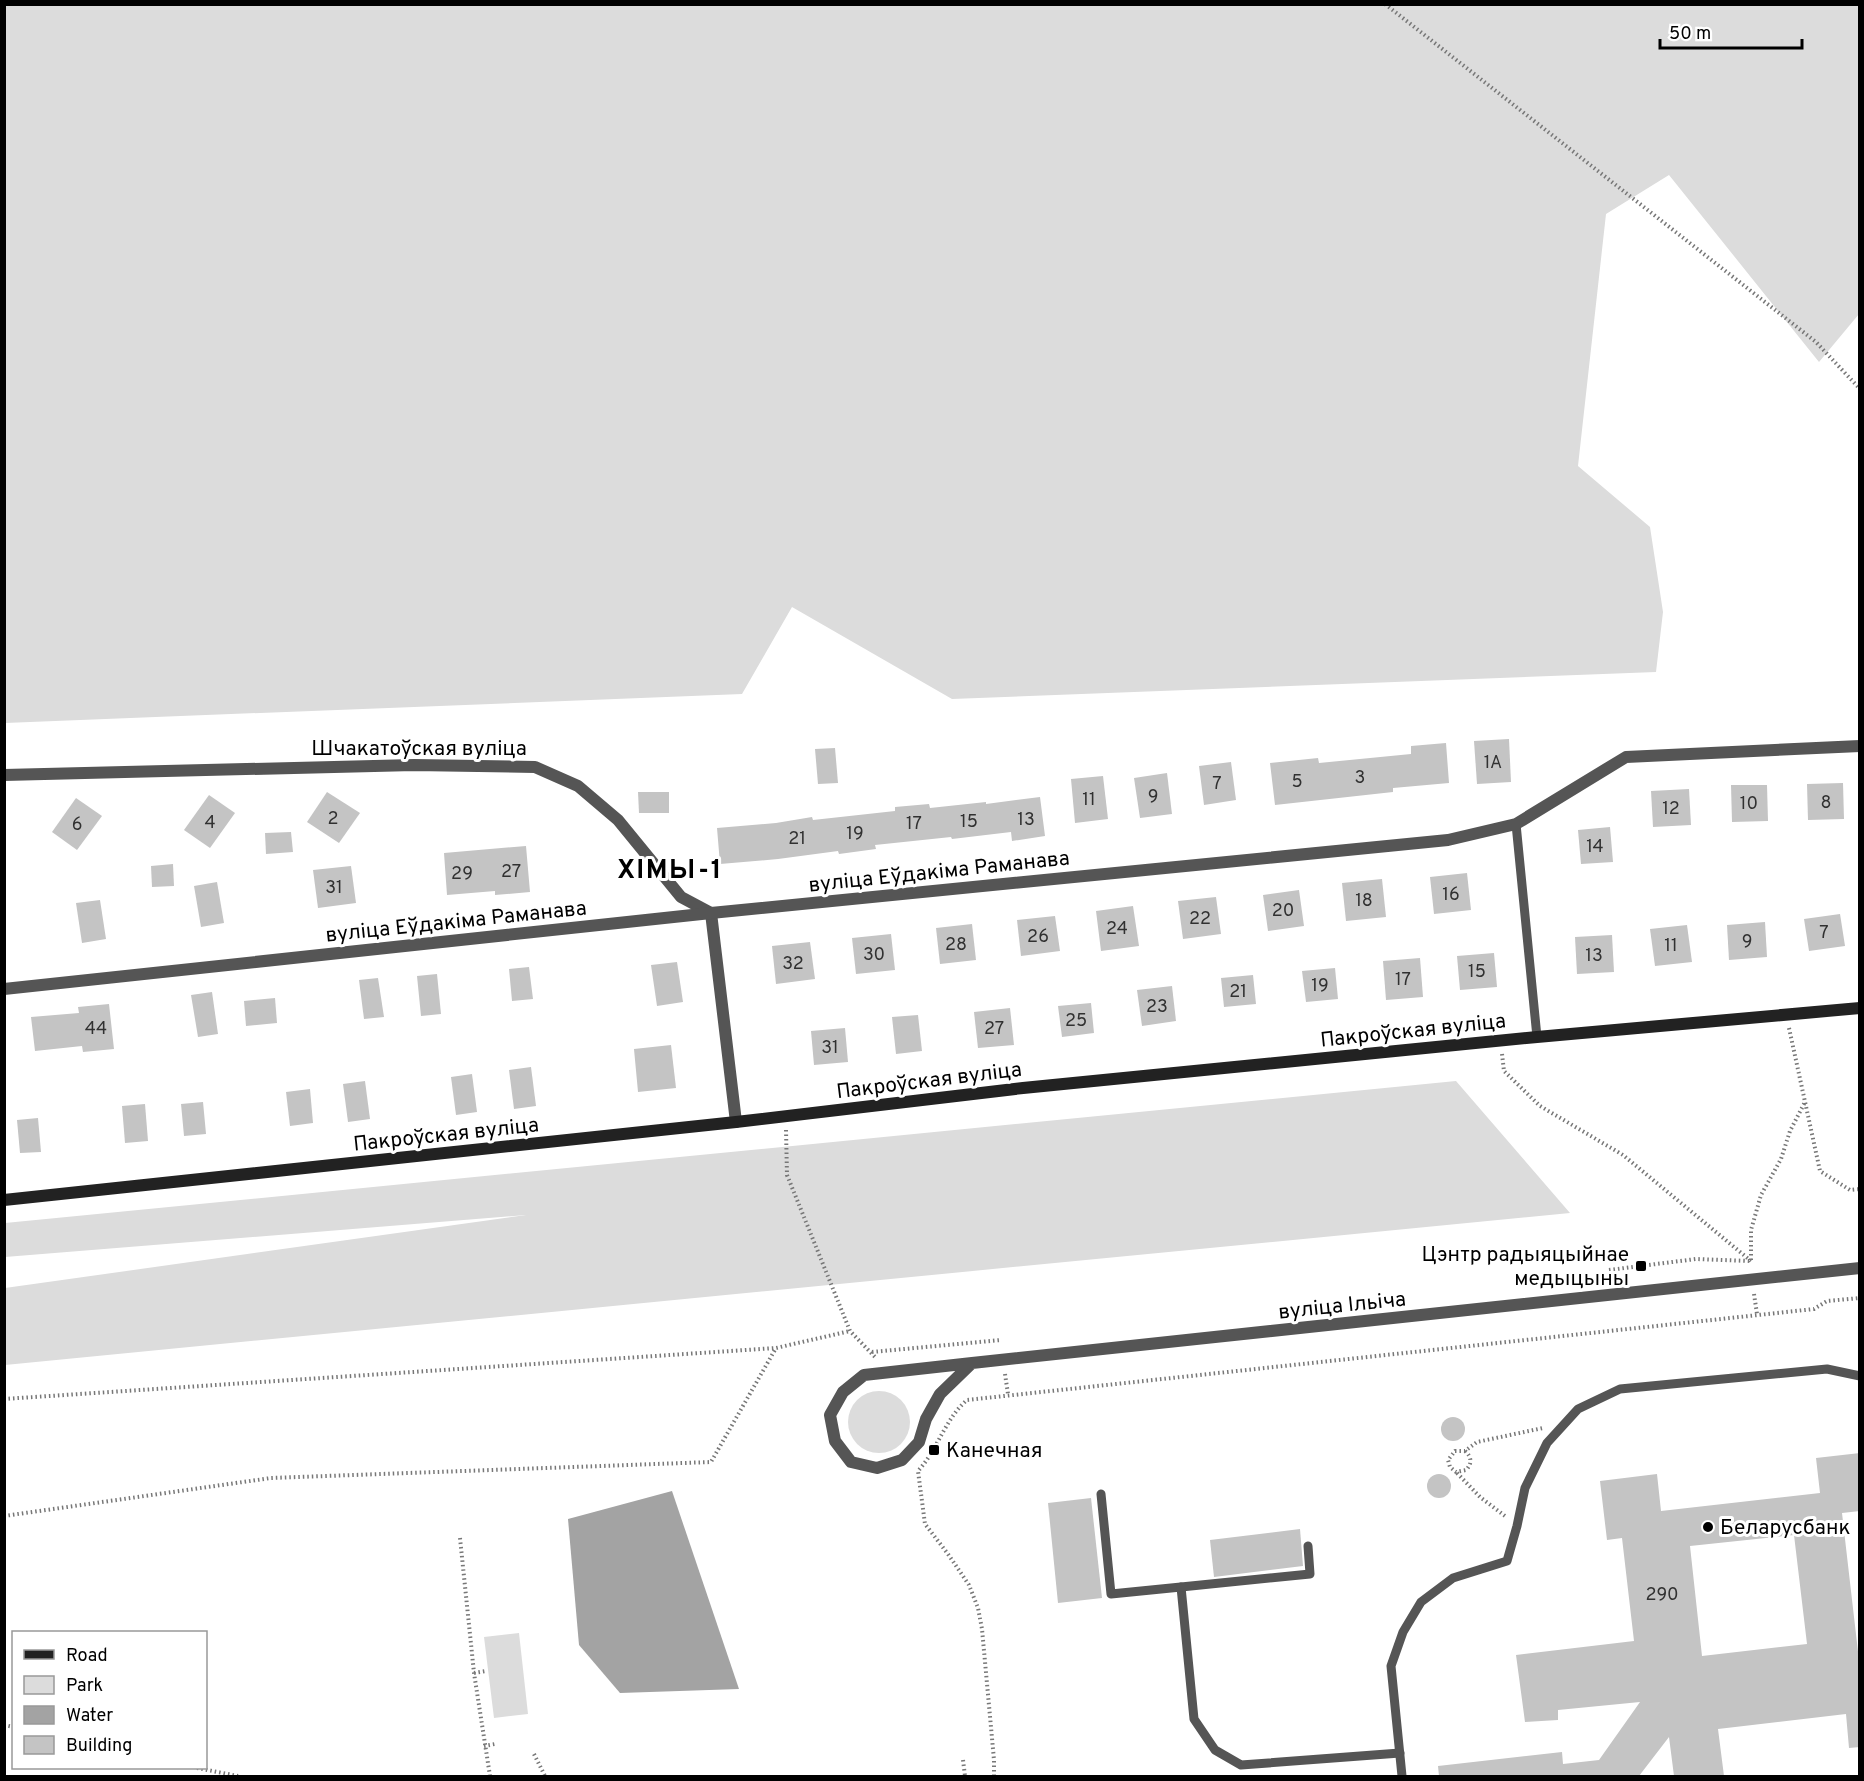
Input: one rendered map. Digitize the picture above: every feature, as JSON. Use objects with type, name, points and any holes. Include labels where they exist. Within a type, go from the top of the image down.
[{"type":"street","name":"вуліца Еўдакіма Раманава","points":[[4,989],[711,914],[1448,840],[1516,824],[1626,757],[1860,746]]},
{"type":"street","name":"Шчакатоўская вуліца","points":[[4,775],[414,765],[535,767],[578,786],[618,820],[681,897],[711,914]]},
{"type":"street","points":[[711,914],[736,1122]]},
{"type":"street","name":"Пакроўская вуліца","points":[[4,1200],[736,1122],[1023,1088],[1537,1037],[1860,1008]]},
{"type":"street","name":"вуліца Ільіча","points":[[972,1363],[940,1394],[926,1419],[919,1442],[902,1460],[877,1468],[851,1462],[835,1440],[830,1415],[843,1392],[864,1375],[888,1373],[972,1363],[1860,1268]]},
{"type":"lane","points":[[1516,824],[1537,1037]]},
{"type":"lane","points":[[1402,1776],[1391,1666],[1403,1632],[1421,1602],[1453,1578],[1507,1561],[1518,1526],[1525,1488],[1547,1443],[1578,1410],[1620,1389],[1827,1369],[1860,1376]]},
{"type":"lane","points":[[1101,1494],[1111,1594],[1310,1574],[1308,1546]]},
{"type":"lane","points":[[1181,1587],[1194,1719],[1215,1750],[1240,1765],[1400,1753]]},
{"type":"path","points":[[1385,4],[1816,342],[1860,389]]},
{"type":"path","points":[[1786,1014],[1820,1171],[1850,1190],[1860,1189]]},
{"type":"path","points":[[1501,1041],[1504,1071],[1540,1106],[1623,1155],[1750,1261]]},
{"type":"path","points":[[1750,1261],[1751,1230],[1761,1195],[1781,1159],[1790,1131],[1806,1100]]},
{"type":"path","points":[[785,1116],[787,1175],[850,1331],[872,1352],[888,1373]]},
{"type":"path","points":[[1609,1269],[1696,1259],[1750,1261]]},
{"type":"path","points":[[1754,1294],[1757,1314]]},
{"type":"path","points":[[993,1776],[978,1608],[969,1586],[925,1524],[918,1471],[934,1450],[954,1411],[967,1400],[1814,1309],[1827,1301],[1860,1298]]},
{"type":"path","points":[[4,1399],[776,1348],[850,1331]]},
{"type":"path","points":[[872,1352],[1001,1340]]},
{"type":"path","points":[[4,1516],[271,1478],[711,1462],[776,1348]]},
{"type":"path","points":[[1005,1374],[1008,1394]]},
{"type":"path","points":[[1518,1526],[1480,1497],[1450,1467],[1449,1456],[1458,1450],[1466,1451],[1477,1443],[1565,1423]]},
{"type":"path","points":[[1456,1472],[1466,1470],[1470,1464],[1470,1457],[1466,1451]]},
{"type":"path","points":[[460,1538],[474,1673],[490,1776]]},
{"type":"path","points":[[474,1673],[486,1671]]},
{"type":"path","points":[[484,1746],[495,1744]]},
{"type":"path","points":[[534,1754],[545,1776]]},
{"type":"path","points":[[963,1760],[965,1776]]},
{"type":"path","points":[[207,1769],[238,1776]]},
{"type":"green space","points":[[4,5],[1859,5],[1859,314],[1819,362],[1669,175],[1606,214],[1578,466],[1650,527],[1663,612],[1656,672],[952,699],[792,607],[742,694],[5,723]]},
{"type":"green space","points":[[1456,1081],[1570,1213],[5,1365],[5,1288],[526,1215],[5,1257],[5,1223]]},
{"type":"green space","points":[[873,1391],[885,1391],[901,1400],[908,1410],[910,1422],[908,1434],[901,1444],[885,1453],[873,1453],[862,1448],[853,1439],[848,1428],[848,1416],[853,1405],[862,1396]]},
{"type":"green space","points":[[519,1633],[528,1714],[494,1718],[484,1637]]},
{"type":"water","points":[[672,1491],[739,1689],[620,1693],[579,1645],[568,1519]]},
{"type":"building","points":[[1509,739],[1511,782],[1477,784],[1474,741]]},
{"type":"building","points":[[1446,743],[1449,783],[1393,788],[1393,792],[1275,805],[1270,763],[1318,758],[1319,763],[1411,754],[1411,746]]},
{"type":"building","points":[[835,748],[838,783],[818,784],[815,749]]},
{"type":"building","points":[[1231,762],[1236,800],[1204,805],[1199,766]]},
{"type":"building","points":[[1167,773],[1172,814],[1140,818],[1134,778]]},
{"type":"building","points":[[1103,776],[1108,819],[1075,823],[1071,779]]},
{"type":"building","points":[[1843,783],[1844,819],[1808,820],[1807,784]]},
{"type":"building","points":[[1731,785],[1767,785],[1768,821],[1732,822]]},
{"type":"building","points":[[1689,789],[1691,825],[1653,827],[1651,791]]},
{"type":"building","points":[[327,792],[360,813],[339,843],[307,822]]},
{"type":"building","points":[[638,792],[669,792],[669,813],[639,813]]},
{"type":"building","points":[[209,795],[235,813],[210,848],[184,830]]},
{"type":"building","points":[[1040,797],[1045,836],[1012,841],[1011,832],[952,839],[951,837],[875,845],[876,849],[839,854],[838,851],[720,864],[717,828],[776,823],[812,817],[813,820],[895,811],[895,807],[929,804],[930,808]]},
{"type":"building","points":[[76,798],[102,816],[77,850],[52,832]]},
{"type":"building","points":[[1610,827],[1613,862],[1581,864],[1578,830]]},
{"type":"building","points":[[291,832],[293,852],[266,854],[265,833]]},
{"type":"building","points":[[526,846],[530,892],[495,895],[495,891],[447,895],[444,853]]},
{"type":"building","points":[[173,864],[174,886],[152,887],[151,866]]},
{"type":"building","points":[[351,866],[356,903],[318,908],[313,870]]},
{"type":"building","points":[[1467,873],[1471,910],[1434,914],[1430,877]]},
{"type":"building","points":[[1382,879],[1386,917],[1346,921],[1342,883]]},
{"type":"building","points":[[217,882],[224,923],[201,927],[194,886]]},
{"type":"building","points":[[1299,890],[1304,926],[1268,931],[1263,895]]},
{"type":"building","points":[[1216,897],[1221,934],[1183,939],[1178,901]]},
{"type":"building","points":[[100,900],[106,939],[82,943],[76,903]]},
{"type":"building","points":[[1133,906],[1139,946],[1101,951],[1096,911]]},
{"type":"building","points":[[1840,914],[1845,946],[1809,951],[1804,919]]},
{"type":"building","points":[[1055,916],[1060,951],[1021,956],[1017,920]]},
{"type":"building","points":[[1765,922],[1767,957],[1729,960],[1727,925]]},
{"type":"building","points":[[972,924],[976,960],[940,964],[936,928]]},
{"type":"building","points":[[1687,925],[1692,962],[1655,966],[1650,929]]},
{"type":"building","points":[[891,934],[895,970],[856,974],[852,938]]},
{"type":"building","points":[[1612,935],[1614,972],[1577,974],[1575,937]]},
{"type":"building","points":[[810,942],[815,979],[776,984],[772,946]]},
{"type":"building","points":[[1494,953],[1497,987],[1460,990],[1457,956]]},
{"type":"building","points":[[1420,958],[1423,997],[1386,1000],[1383,961]]},
{"type":"building","points":[[677,962],[683,1002],[657,1006],[651,965]]},
{"type":"building","points":[[529,967],[533,999],[512,1001],[509,969]]},
{"type":"building","points":[[1335,968],[1338,999],[1306,1002],[1302,971]]},
{"type":"building","points":[[437,974],[441,1014],[421,1016],[417,976]]},
{"type":"building","points":[[1253,975],[1256,1004],[1224,1007],[1221,978]]},
{"type":"building","points":[[378,978],[384,1017],[364,1019],[359,980]]},
{"type":"building","points":[[1172,986],[1176,1021],[1142,1026],[1137,990]]},
{"type":"building","points":[[212,992],[218,1034],[198,1037],[191,995]]},
{"type":"building","points":[[275,998],[277,1023],[246,1026],[244,1001]]},
{"type":"building","points":[[1091,1003],[1094,1033],[1062,1037],[1058,1006]]},
{"type":"building","points":[[109,1004],[114,1049],[83,1052],[82,1046],[35,1051],[31,1017],[79,1013],[78,1007]]},
{"type":"building","points":[[1010,1008],[1014,1045],[978,1048],[974,1012]]},
{"type":"building","points":[[918,1015],[922,1051],[896,1054],[892,1017]]},
{"type":"building","points":[[845,1028],[848,1062],[814,1065],[811,1031]]},
{"type":"building","points":[[671,1045],[676,1088],[638,1092],[634,1049]]},
{"type":"building","points":[[531,1067],[536,1106],[514,1109],[509,1070]]},
{"type":"building","points":[[472,1074],[477,1112],[456,1115],[451,1077]]},
{"type":"building","points":[[365,1081],[370,1119],[348,1122],[343,1084]]},
{"type":"building","points":[[310,1089],[313,1123],[290,1126],[286,1092]]},
{"type":"building","points":[[203,1102],[206,1134],[184,1136],[181,1104]]},
{"type":"building","points":[[145,1104],[148,1141],[125,1143],[122,1106]]},
{"type":"building","points":[[38,1118],[41,1152],[20,1153],[17,1120]]},
{"type":"building","points":[[1453,1417],[1461,1421],[1465,1429],[1461,1437],[1453,1441],[1445,1437],[1441,1429],[1445,1421]]},
{"type":"building","points":[[1860,1453],[1860,1511],[1842,1513],[1860,1669],[1860,1747],[1849,1748],[1846,1714],[1718,1729],[1724,1776],[1674,1776],[1669,1737],[1639,1776],[1439,1776],[1438,1766],[1562,1752],[1563,1764],[1599,1760],[1640,1702],[1558,1710],[1558,1720],[1525,1722],[1516,1655],[1634,1641],[1622,1538],[1607,1540],[1600,1481],[1657,1474],[1661,1511],[1820,1493],[1816,1458]],"holes":[[[1794,1535],[1807,1644],[1702,1656],[1690,1546]]]},
{"type":"building","points":[[1439,1474],[1447,1478],[1451,1486],[1447,1494],[1439,1498],[1431,1494],[1427,1486],[1431,1478]]},
{"type":"building","points":[[1091,1498],[1102,1598],[1058,1603],[1048,1503]]},
{"type":"building","points":[[1300,1529],[1303,1566],[1214,1577],[1210,1540]]},
{"type":"place","name":"Цэнтр радыяцыйнае медыцыны","points":[[1641,1266]]},
{"type":"place","name":"Канечная","points":[[934,1450]]},
{"type":"place","name":"Беларусбанк","points":[[1708,1527]]},
{"type":"district","name":"ХІМЫ-1","points":[[670,869]]}]
